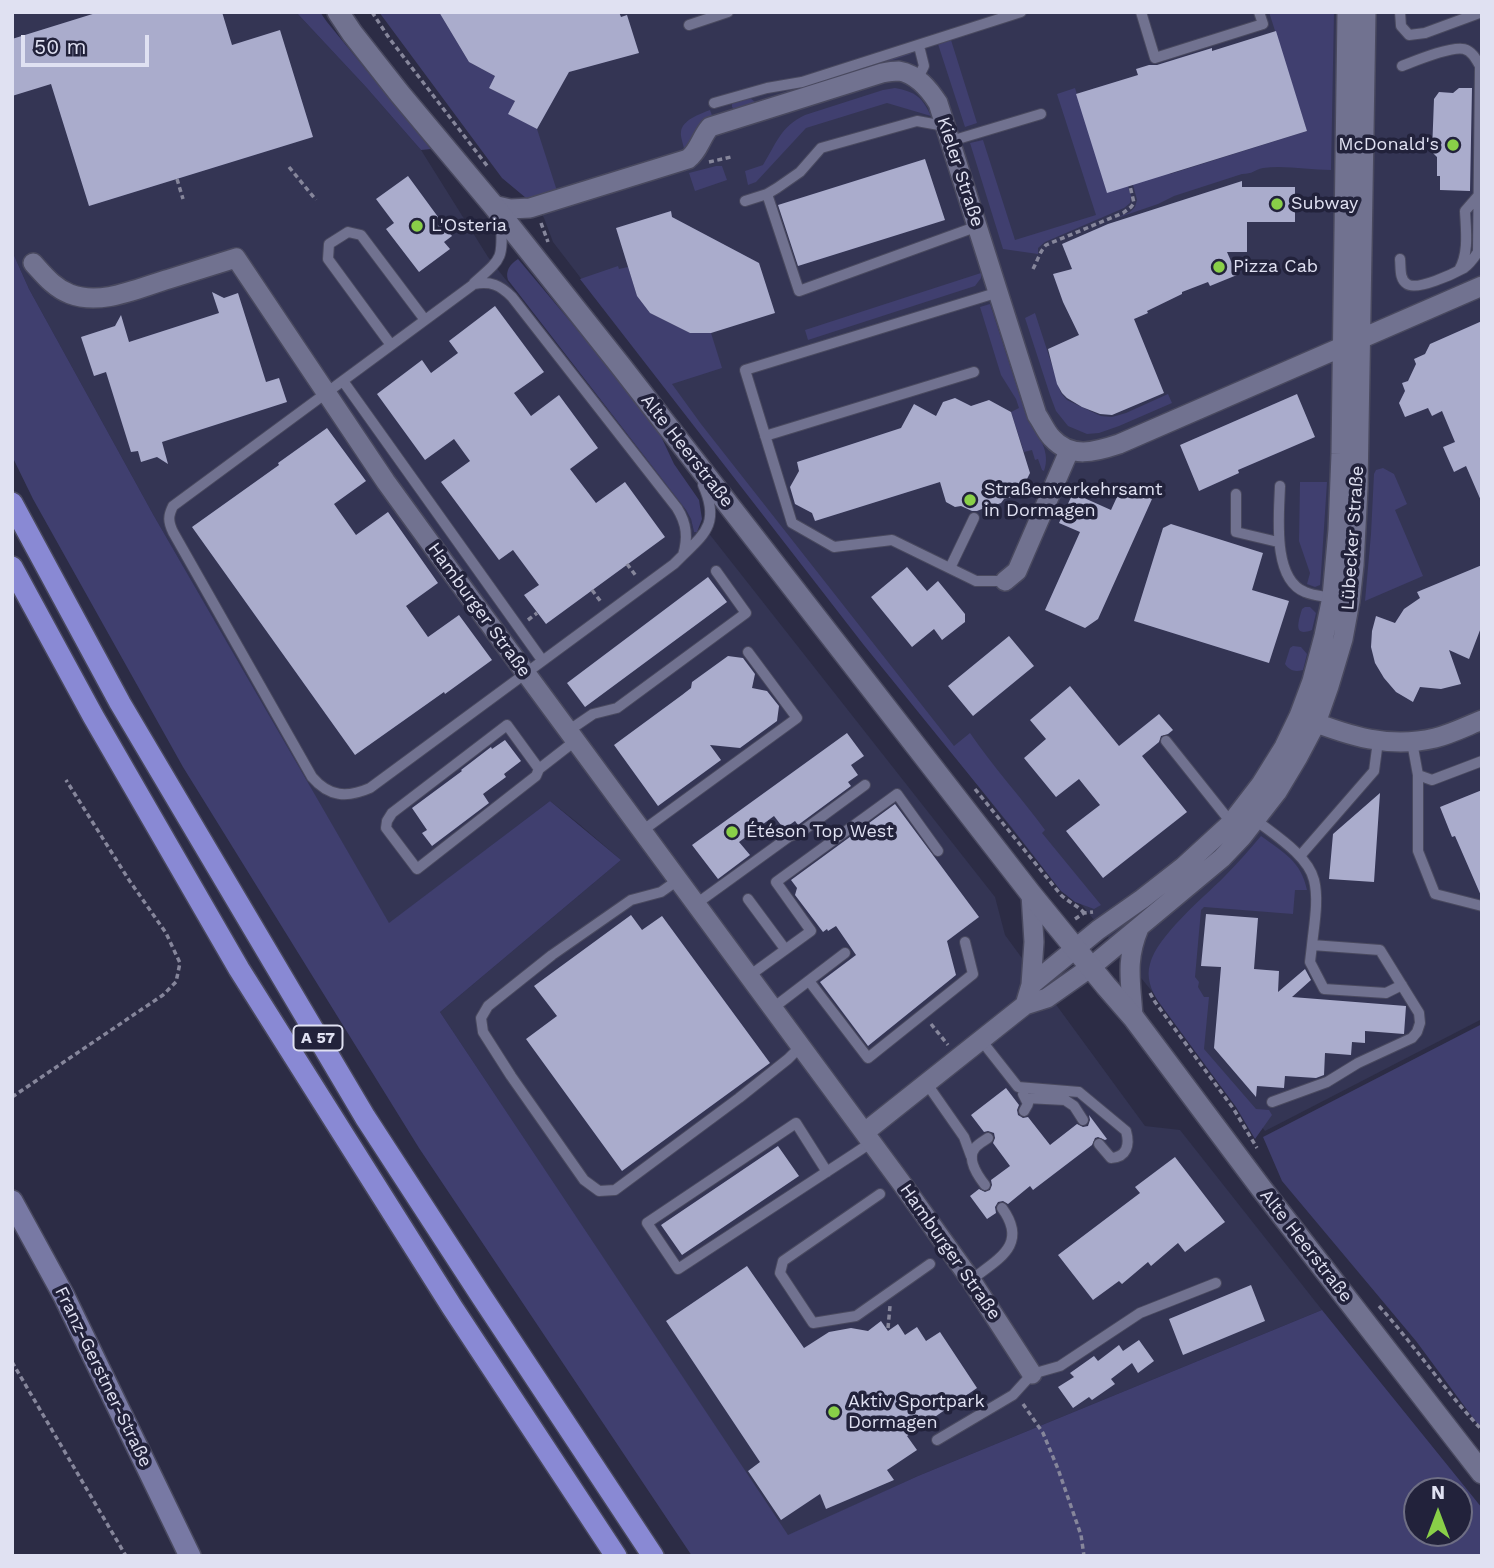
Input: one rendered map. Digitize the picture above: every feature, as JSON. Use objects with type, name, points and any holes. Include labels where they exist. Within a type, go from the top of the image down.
[{"type":"highway","name":"A 57","points":[[12,503],[120,703],[365,1117],[653,1556]]},
{"type":"highway","name":"A 57","points":[[12,568],[93,716],[239,969],[452,1307],[616,1556]]},
{"type":"main road","name":"Franz-Gerstner-Straße","points":[[12,1201],[64,1296],[190,1556]]},
{"type":"street","name":"Alte Heerstraße","points":[[338,12],[400,94],[497,210],[691,455],[1031,894],[1133,1017],[1261,1188],[1482,1473]]},
{"type":"street","name":"Lübecker Straße","points":[[1341,599],[1338,530],[1347,12]]},
{"type":"street","name":"Lübecker Straße","points":[[1091,967],[1222,858],[1261,784],[1284,747],[1308,719],[1312,681],[1324,636],[1354,565],[1358,500],[1366,12]]},
{"type":"street","points":[[497,210],[530,208],[688,159],[697,150],[710,127],[882,73],[900,71],[918,78]]},
{"type":"street","name":"Kieler Straße","points":[[918,78],[929,88],[938,103],[1037,415],[1052,438],[1069,451]]},
{"type":"street","name":"Hamburger Straße","points":[[33,263],[49,282],[67,293],[99,298],[121,294],[236,258],[408,512],[868,1137],[971,1280],[1032,1374]]},
{"type":"street","points":[[1005,582],[1017,571],[1069,451],[1094,452],[1119,444],[1482,286]]},
{"type":"street","points":[[1308,719],[1392,743],[1437,738],[1482,720]]},
{"type":"street","name":"Lübecker Straße","points":[[1076,949],[1242,822]]},
{"type":"street","points":[[1025,1005],[1031,985],[1034,942],[1031,894]]},
{"type":"street","points":[[1133,1017],[1129,963],[1130,951],[1139,928]]},
{"type":"street","points":[[1031,985],[1076,949]]},
{"type":"street","points":[[868,1137],[926,1084],[1025,1005],[1047,998],[1091,967]]},
{"type":"lane","points":[[689,25],[728,12]]},
{"type":"lane","points":[[714,103],[767,88],[802,82],[1021,12]]},
{"type":"lane","points":[[1141,12],[1155,58],[1263,23],[1259,12]]},
{"type":"lane","points":[[1399,12],[1401,26],[1409,35],[1425,33],[1482,12]]},
{"type":"lane","points":[[918,78],[924,66],[919,46]]},
{"type":"lane","points":[[1400,259],[1401,277],[1406,284],[1420,286],[1465,268],[1478,252],[1479,66],[1473,54],[1464,49],[1449,50],[1402,66]]},
{"type":"lane","points":[[744,201],[767,194],[800,172],[821,148],[917,121],[939,125],[948,132],[1041,114]]},
{"type":"lane","points":[[767,194],[799,291],[978,226]]},
{"type":"lane","points":[[497,210],[502,249],[500,256],[474,284],[173,506],[169,513],[173,532],[312,777],[321,787],[345,795],[370,788],[674,564],[706,531],[710,522],[711,510],[706,491],[691,455]]},
{"type":"lane","points":[[391,345],[328,259],[329,244],[348,232],[361,235],[425,320]]},
{"type":"lane","points":[[474,284],[489,282],[498,285],[512,297],[677,508],[687,534],[682,555]]},
{"type":"lane","points":[[999,292],[745,370],[792,523],[834,547],[892,540],[976,581],[1005,582]]},
{"type":"lane","points":[[765,436],[974,372]]},
{"type":"lane","points":[[343,381],[542,660]]},
{"type":"lane","points":[[1279,486],[1278,542],[1283,564],[1294,584],[1304,592],[1341,599]]},
{"type":"lane","points":[[1236,494],[1236,532],[1278,542]]},
{"type":"lane","points":[[950,568],[974,518]]},
{"type":"lane","points":[[539,769],[507,725],[391,813],[387,828],[416,869],[536,776],[539,769],[593,714],[617,708],[746,613],[716,571]]},
{"type":"lane","points":[[642,831],[797,718],[748,652]]},
{"type":"lane","points":[[1166,741],[1242,822],[1300,856],[1309,868],[1315,889],[1310,962],[1324,989],[1386,993],[1402,985]]},
{"type":"lane","points":[[1300,856],[1374,771],[1378,741]]},
{"type":"lane","points":[[1412,742],[1418,775],[1418,851],[1435,894],[1482,906]]},
{"type":"lane","points":[[1418,775],[1432,780],[1482,761]]},
{"type":"lane","points":[[696,904],[790,836],[802,832],[865,785]]},
{"type":"lane","points":[[749,976],[811,930],[776,882],[897,794],[938,851]]},
{"type":"lane","points":[[678,880],[661,892],[631,900],[615,911],[509,989],[488,1006],[481,1017],[483,1032],[584,1180],[599,1191],[615,1190],[740,1098],[801,1046]]},
{"type":"lane","points":[[748,899],[785,949]]},
{"type":"lane","points":[[809,981],[868,1058],[973,974],[965,942]]},
{"type":"lane","points":[[1272,1102],[1326,1082],[1358,1063],[1412,1038],[1417,1031],[1419,1013],[1380,950],[1312,945]]},
{"type":"lane","points":[[773,1008],[845,953]]},
{"type":"lane","points":[[981,1040],[1026,1098],[1028,1104],[1024,1111]]},
{"type":"lane","points":[[926,1084],[964,1137],[974,1166],[985,1185]]},
{"type":"lane","points":[[1018,1087],[1079,1092],[1126,1131],[1129,1140],[1126,1151],[1120,1157],[1111,1158],[1100,1144]]},
{"type":"lane","points":[[1026,1098],[1065,1100],[1083,1120]]},
{"type":"lane","points":[[827,1172],[796,1123],[647,1223],[678,1269],[827,1172],[868,1137]]},
{"type":"lane","points":[[971,1156],[975,1148],[989,1138]]},
{"type":"lane","points":[[880,1194],[783,1261],[780,1273],[813,1323],[856,1316],[930,1264]]},
{"type":"lane","points":[[971,1280],[1003,1255],[1012,1244],[1014,1232],[1011,1220],[1002,1208]]},
{"type":"lane","points":[[937,1440],[1013,1395],[1032,1374],[1060,1366],[1140,1312],[1216,1283]]},
{"type":"path","points":[[289,167],[316,200]]},
{"type":"path","points":[[177,179],[183,199]]},
{"type":"path","points":[[1033,269],[1046,245],[1131,208],[1134,203],[1130,186]]},
{"type":"path","points":[[12,1097],[163,995],[176,982],[180,963],[166,933],[66,780]]},
{"type":"path","points":[[1084,912],[1095,912]]},
{"type":"path","points":[[1149,991],[1233,1108],[1261,1156]]},
{"type":"path","points":[[922,1015],[958,1058]]},
{"type":"path","points":[[885,1296],[890,1303],[888,1328]]},
{"type":"path","points":[[1371,1298],[1482,1430]]},
{"type":"path","points":[[12,1362],[126,1556]]},
{"type":"path","points":[[1032,1374],[1020,1399],[1042,1433],[1058,1469],[1081,1535],[1084,1556]]},
{"type":"shaded area","points":[[12,12],[296,12],[421,150],[488,257],[686,510],[694,532],[707,531],[995,897],[1005,935],[1145,1126],[1180,1130],[1322,1310],[918,1476],[788,1536],[440,1012],[621,860],[550,801],[389,924],[154,516],[29,289],[12,251]]},
{"type":"shaded area","points":[[296,12],[320,12],[431,149],[421,150]]},
{"type":"shaded area","points":[[379,12],[439,12],[469,62],[495,76],[489,88],[515,101],[509,114],[537,129],[557,191],[684,150],[681,134],[685,124],[710,110],[713,118],[690,150],[532,203],[502,178]]},
{"type":"shaded area","points":[[414,12],[1482,12],[1482,1019],[1265,1131],[1082,905],[1061,891],[720,459],[553,242],[544,218],[514,167]]},
{"type":"shaded area","points":[[1269,12],[1334,12],[1331,170],[1263,168],[1174,196],[1114,219],[1135,207],[1137,200],[1133,185],[1148,107],[1170,174],[1307,131]]},
{"type":"shaded area","points":[[951,40],[977,123],[965,127],[938,44]]},
{"type":"shaded area","points":[[911,52],[736,111],[732,107],[732,103],[750,98],[755,102]]},
{"type":"shaded area","points":[[895,88],[918,96],[931,116],[887,103],[806,128],[756,182],[748,185],[745,171],[763,165],[780,136],[797,119]]},
{"type":"shaded area","points":[[1075,88],[1107,192],[1128,186],[1130,203],[1045,242],[1038,248],[1038,254],[1003,249],[970,143],[983,140],[1015,240],[1096,215],[1057,94]]},
{"type":"shaded area","points":[[722,166],[727,180],[695,191],[689,173]]},
{"type":"shaded area","points":[[12,251],[29,289],[154,516],[389,923],[550,801],[621,860],[440,1012],[788,1535],[918,1476],[1322,1310],[1457,1477],[1403,1477],[1403,1547],[1473,1547],[1473,1497],[1482,1508],[1482,1556],[692,1556],[419,1148],[183,767],[33,499],[12,456]]},
{"type":"shaded area","points":[[518,259],[658,430],[674,464],[699,500],[702,519],[697,532],[694,532],[686,510],[508,280],[509,268]]},
{"type":"shaded area","points":[[618,266],[619,269],[628,267],[637,296],[650,313],[690,333],[711,333],[722,368],[672,384],[954,746],[970,733],[1045,830],[1042,833],[1101,905],[1094,909],[1075,902],[1061,891],[863,644],[580,279]]},
{"type":"shaded area","points":[[981,273],[975,286],[808,340],[805,330]]},
{"type":"shaded area","points":[[990,304],[1028,421],[1045,451],[1044,471],[1038,459],[1035,460],[1032,450],[1024,452],[1011,412],[1019,408],[1001,375],[980,307]]},
{"type":"shaded area","points":[[1035,313],[1061,393],[1067,400],[1101,416],[1112,417],[1168,394],[1172,403],[1099,433],[1087,434],[1068,426],[1056,411],[1025,318]]},
{"type":"shaded area","points":[[1383,468],[1394,474],[1407,504],[1395,510],[1423,576],[1365,601],[1374,474],[1376,470]]},
{"type":"shaded area","points":[[1300,482],[1327,482],[1320,585],[1315,587],[1307,584],[1310,573],[1299,541]]},
{"type":"shaded area","points":[[1310,607],[1316,613],[1312,630],[1302,632],[1298,627],[1302,609]]},
{"type":"shaded area","points":[[1293,646],[1301,647],[1307,654],[1303,670],[1293,670],[1285,664]]},
{"type":"shaded area","points":[[1261,836],[1296,865],[1307,890],[1295,890],[1293,914],[1204,907],[1201,910],[1195,977],[1204,997],[1209,997],[1204,1049],[1256,1109],[1269,1110],[1272,1115],[1255,1139],[1236,1107],[1158,1001],[1151,988],[1149,974],[1154,953],[1171,930]]},
{"type":"shaded area","points":[[1482,1024],[1482,1430],[1416,1341],[1282,1181],[1263,1137]]},
{"type":"building","points":[[99,12],[222,12],[232,45],[280,30],[313,137],[89,206],[51,84],[12,96],[12,39]]},
{"type":"building","points":[[439,12],[619,12],[621,17],[627,15],[639,53],[569,72],[537,129],[508,114],[515,101],[489,88],[495,76],[469,62]]},
{"type":"building","points":[[1276,31],[1307,131],[1107,193],[1076,94],[1138,75],[1136,69],[1212,48],[1212,51]]},
{"type":"building","name":"McDonald's","points":[[1459,88],[1472,88],[1470,191],[1440,190],[1437,157],[1432,152],[1434,99],[1439,92],[1453,93]]},
{"type":"building","points":[[925,159],[945,220],[798,266],[778,205]]},
{"type":"building","name":"L'Osteria","points":[[408,176],[452,236],[444,242],[450,249],[419,272],[386,229],[394,223],[376,199]]},
{"type":"building","points":[[1242,181],[1242,187],[1295,187],[1295,222],[1247,222],[1247,252],[1227,252],[1237,275],[1210,286],[1208,282],[1182,292],[1134,319],[1164,393],[1112,415],[1100,414],[1067,398],[1057,384],[1048,349],[1079,335],[1053,274],[1072,269],[1062,244],[1108,224]]},
{"type":"building","points":[[671,211],[672,217],[759,263],[775,313],[711,333],[690,333],[650,313],[637,296],[616,228]]},
{"type":"building","points":[[212,292],[224,298],[238,293],[266,382],[279,378],[287,402],[162,442],[168,464],[157,457],[141,462],[138,451],[131,452],[106,372],[94,376],[81,337],[115,326],[121,315],[129,342],[219,313]]},
{"type":"building","points":[[495,306],[544,372],[514,393],[531,416],[559,395],[598,448],[570,469],[596,503],[625,482],[665,537],[546,624],[524,595],[539,585],[513,550],[499,560],[441,482],[470,461],[454,439],[425,460],[377,394],[422,360],[431,373],[458,353],[449,341]]},
{"type":"building","points":[[1482,321],[1482,503],[1466,466],[1454,472],[1446,454],[1443,447],[1455,442],[1442,411],[1432,416],[1428,408],[1405,417],[1399,403],[1405,391],[1402,383],[1408,381],[1416,364],[1414,359],[1425,354],[1430,344]]},
{"type":"building","points":[[1297,394],[1315,437],[1238,470],[1239,473],[1199,491],[1180,445]]},
{"type":"building","points":[[955,398],[971,406],[989,400],[1011,412],[1030,473],[1019,495],[972,511],[946,502],[940,482],[815,521],[812,513],[795,504],[790,487],[799,471],[797,462],[901,428],[914,404],[936,416],[943,402]]},
{"type":"building","points":[[327,428],[366,481],[334,504],[356,535],[388,512],[438,583],[406,606],[428,637],[459,615],[492,660],[355,755],[192,527]]},
{"type":"building","points":[[1122,486],[1152,499],[1098,619],[1085,628],[1045,610],[1080,532],[1059,523],[1073,493],[1111,510]]},
{"type":"building","points":[[1171,524],[1263,553],[1252,590],[1289,601],[1269,663],[1134,621],[1163,528]]},
{"type":"building","points":[[1482,565],[1482,625],[1469,659],[1449,650],[1461,684],[1441,689],[1420,687],[1413,702],[1396,692],[1375,663],[1371,647],[1376,616],[1395,623],[1404,609],[1420,598],[1417,592]]},
{"type":"building","points":[[907,567],[927,591],[938,581],[965,614],[965,622],[942,640],[934,629],[912,647],[871,597]]},
{"type":"building","points":[[708,577],[727,602],[585,707],[567,683]]},
{"type":"building","points":[[1009,636],[1034,666],[973,716],[948,686]]},
{"type":"building","points":[[728,656],[743,658],[755,674],[752,688],[767,691],[779,706],[777,721],[740,748],[710,745],[721,760],[658,806],[614,745],[691,688],[692,682]]},
{"type":"building","points":[[1070,686],[1119,746],[1159,714],[1173,730],[1161,736],[1159,742],[1142,756],[1187,812],[1103,878],[1066,831],[1100,805],[1079,779],[1056,797],[1024,758],[1046,739],[1030,720]]},
{"type":"building","points":[[847,733],[864,756],[851,765],[858,775],[848,782],[851,786],[798,825],[795,821],[784,829],[774,816],[739,842],[750,855],[718,879],[692,845]]},
{"type":"building","points":[[505,740],[521,761],[504,774],[506,777],[483,794],[489,803],[432,846],[422,833],[427,830],[412,808],[491,747],[492,749]]},
{"type":"building","points":[[1482,790],[1482,898],[1440,807]]},
{"type":"building","points":[[1380,793],[1374,882],[1329,879],[1333,834]]},
{"type":"building","points":[[895,804],[979,917],[947,941],[956,975],[868,1046],[820,982],[856,955],[836,926],[823,932],[795,895],[797,888],[791,880]]},
{"type":"building","points":[[1206,914],[1258,918],[1254,969],[1279,971],[1278,992],[1305,969],[1311,980],[1292,997],[1406,1006],[1404,1034],[1365,1031],[1365,1043],[1352,1042],[1351,1055],[1325,1053],[1324,1075],[1316,1078],[1285,1076],[1284,1088],[1257,1086],[1256,1097],[1214,1048],[1221,967],[1201,966]]},
{"type":"building","points":[[631,915],[642,930],[662,916],[770,1063],[622,1171],[526,1039],[557,1016],[534,986]]},
{"type":"building","points":[[1006,1088],[1019,1105],[1018,1115],[1028,1117],[1050,1145],[1077,1124],[1088,1126],[1089,1115],[1107,1139],[1095,1138],[1092,1145],[1033,1190],[1030,1186],[1008,1204],[998,1202],[996,1213],[987,1219],[970,1196],[979,1189],[985,1192],[990,1190],[991,1180],[1010,1166],[993,1143],[994,1133],[984,1132],[971,1115]]},
{"type":"building","points":[[778,1146],[799,1176],[682,1255],[661,1225]]},
{"type":"building","points":[[1175,1157],[1225,1222],[1185,1252],[1178,1243],[1151,1266],[1148,1262],[1122,1284],[1119,1281],[1093,1300],[1058,1255],[1140,1193],[1135,1187]]},
{"type":"building","name":"Aktiv Sportpark Dormagen","points":[[747,1266],[804,1348],[829,1332],[851,1328],[868,1331],[881,1321],[888,1331],[898,1324],[905,1335],[917,1327],[926,1341],[940,1332],[977,1388],[907,1436],[917,1450],[887,1470],[894,1480],[826,1509],[820,1494],[781,1520],[748,1471],[760,1462],[666,1321]]},
{"type":"building","points":[[1251,1285],[1265,1321],[1183,1355],[1169,1319]]},
{"type":"building","points":[[1139,1340],[1154,1361],[1138,1373],[1132,1363],[1111,1379],[1115,1384],[1092,1400],[1089,1397],[1073,1408],[1058,1387],[1074,1377],[1070,1373],[1094,1356],[1098,1361],[1119,1345],[1123,1351]]},
{"type":"place","name":"McDonald's","points":[[1453,145]]},
{"type":"place","name":"Subway","points":[[1277,204]]},
{"type":"place","name":"L'Osteria","points":[[417,226]]},
{"type":"place","name":"Pizza Cab","points":[[1219,267]]},
{"type":"place","name":"Straßenverkehrsamt in Dormagen","points":[[970,500]]},
{"type":"place","name":"Étéson Top West","points":[[732,832]]},
{"type":"place","name":"Aktiv Sportpark Dormagen","points":[[834,1412]]}]
